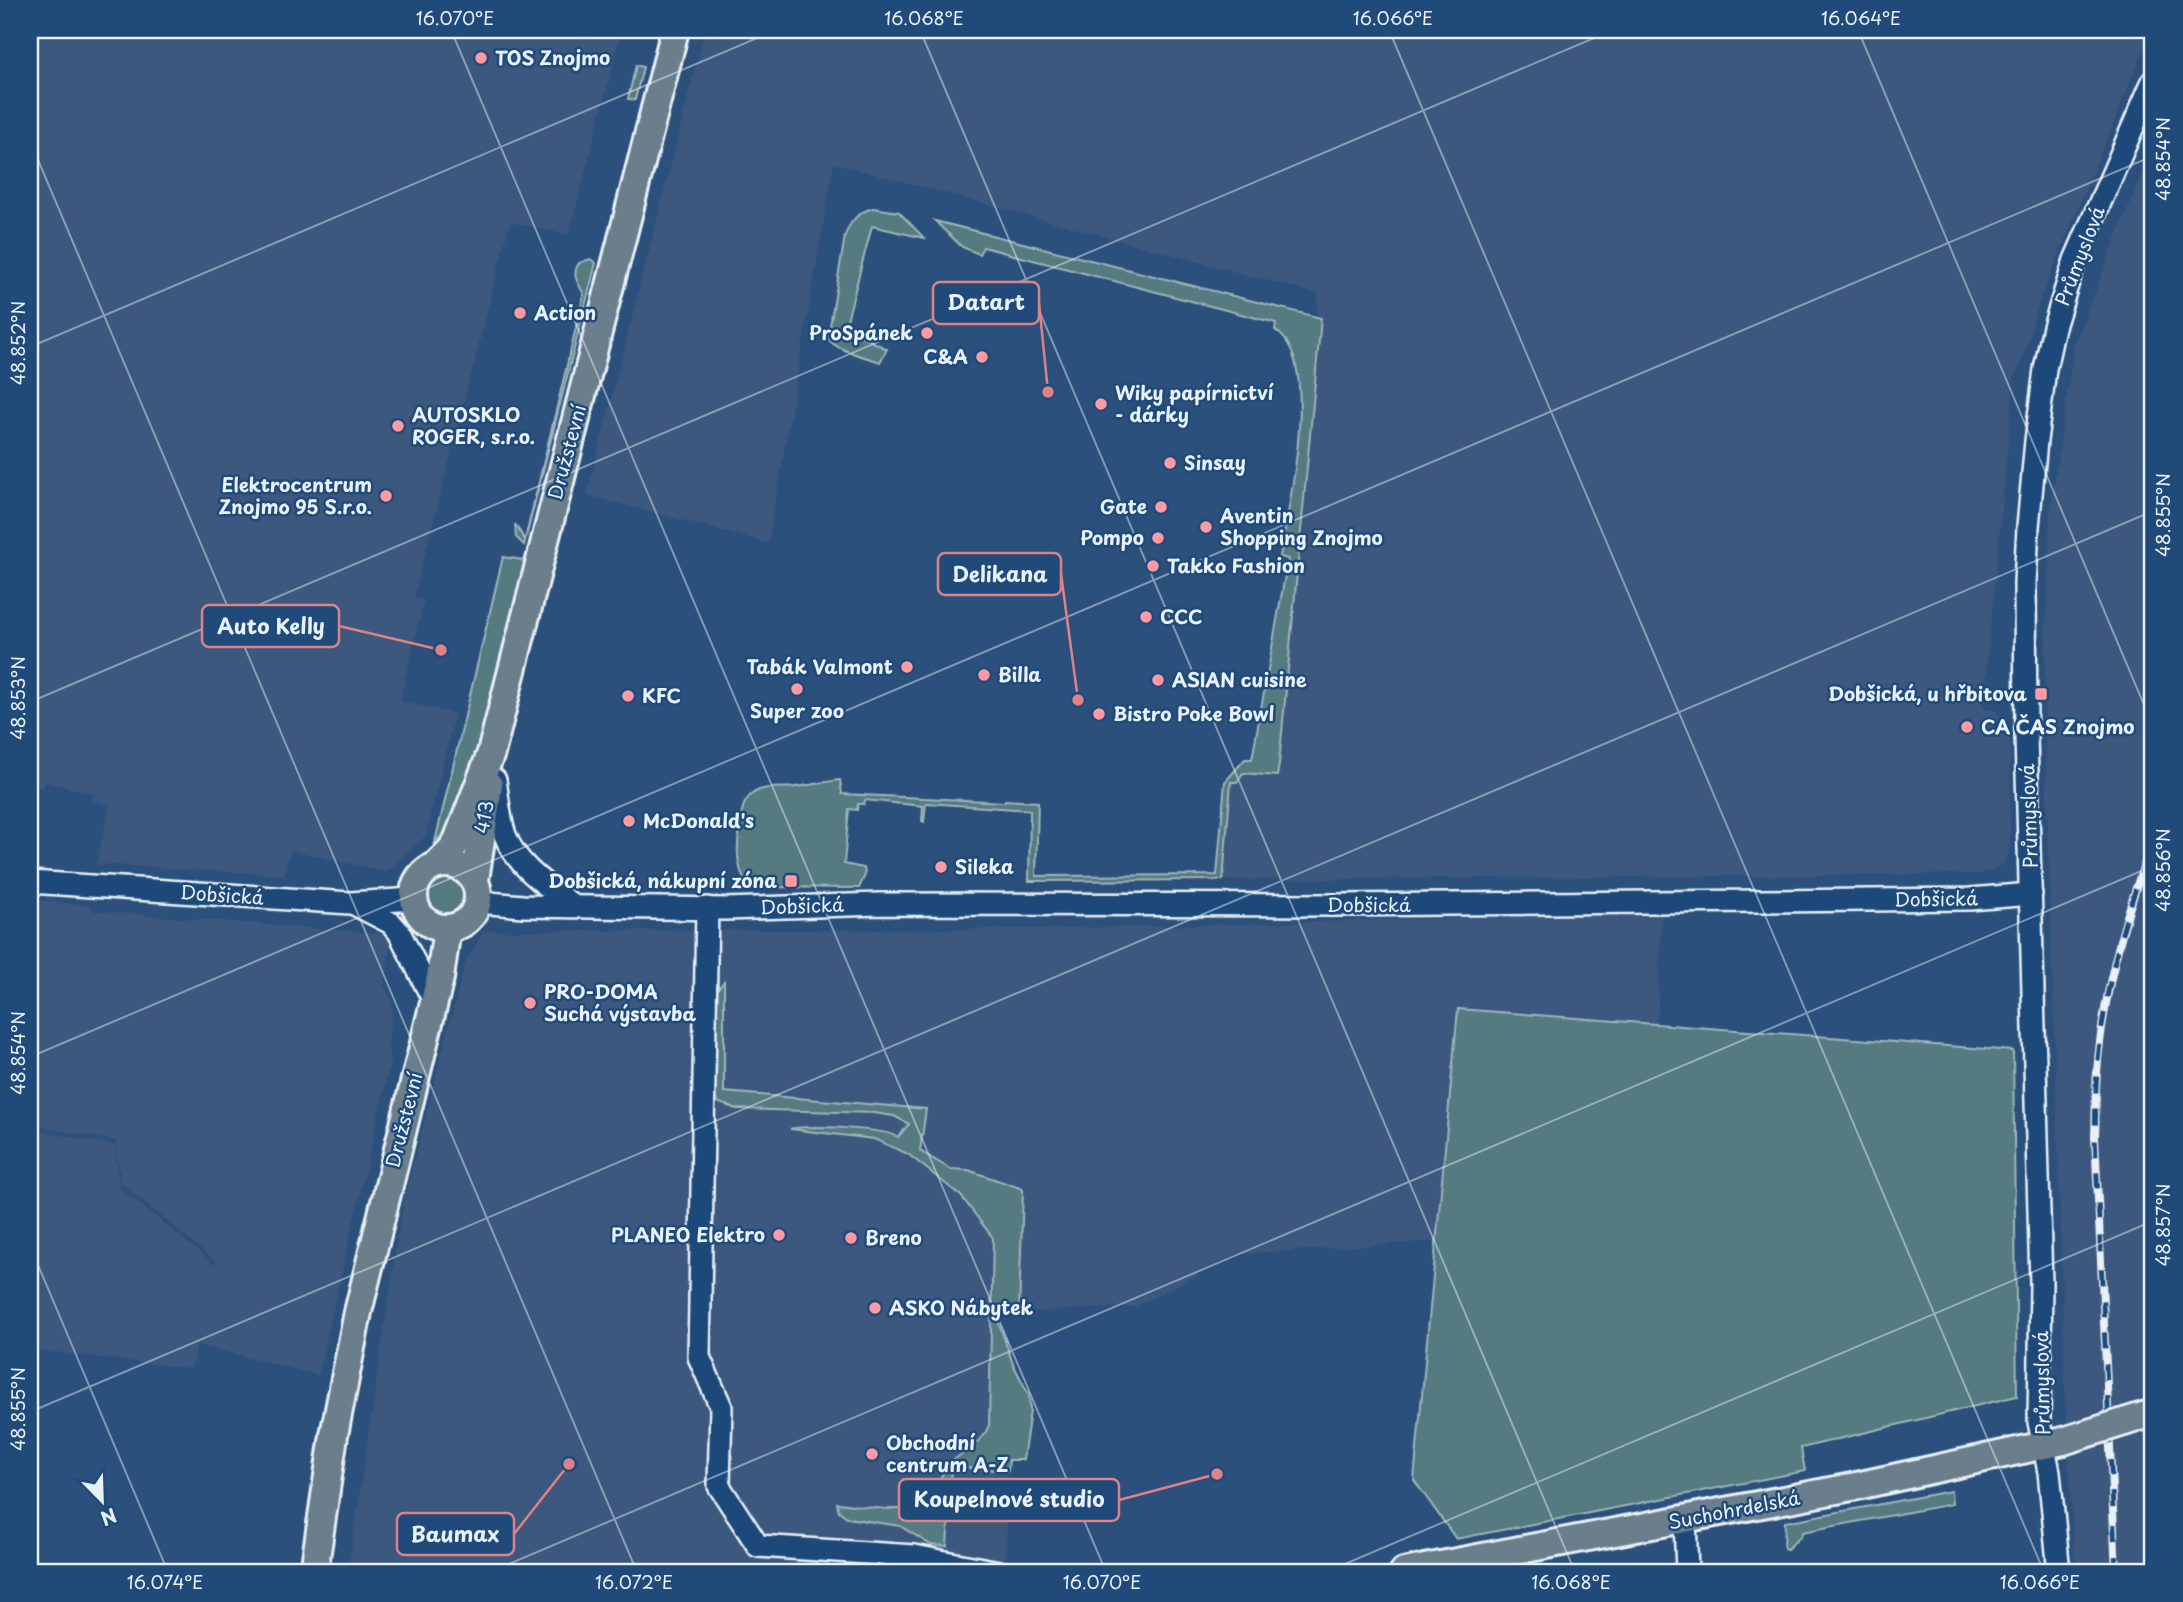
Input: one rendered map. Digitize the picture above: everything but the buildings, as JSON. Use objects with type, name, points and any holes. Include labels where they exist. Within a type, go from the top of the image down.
[{"type":"main road","name":"Družstevní","points":[[436,865],[457,841],[491,753],[675,30]]},
{"type":"main road","name":"413","points":[[476,891],[491,753]]},
{"type":"main road","points":[[436,865],[458,866],[476,891],[474,912],[458,926],[447,928],[429,923],[417,909],[414,900],[419,878],[436,865]]},
{"type":"main road","name":"Družstevní","points":[[314,1572],[334,1435],[358,1312],[444,960],[447,928]]},
{"type":"main road","name":"Suchohrdelská","points":[[1404,1572],[1685,1520],[2053,1443],[2153,1413]]},
{"type":"street","name":"Průmyslová","points":[[2059,1572],[2049,1472],[2053,1443],[2039,1422],[2041,1284],[2026,736],[2025,583],[2036,441],[2045,369],[2054,327],[2075,260],[2153,80]]},
{"type":"street","points":[[491,753],[502,825],[512,850],[531,873],[572,906]]},
{"type":"street","name":"Dobšická","points":[[30,882],[350,903],[414,900]]},
{"type":"street","name":"Dobšická","points":[[476,891],[523,906],[707,908],[880,904],[1338,905],[1970,899],[2031,894]]},
{"type":"street","points":[[350,903],[380,917],[399,932],[434,1001]]},
{"type":"street","points":[[707,908],[699,1357],[721,1407],[719,1486],[758,1546],[873,1563],[914,1556],[999,1572]]},
{"type":"street","points":[[1685,1520],[1688,1540],[1687,1572]]},
{"type":"shaded area","points":[[30,30],[622,30],[569,235],[510,222],[414,597],[424,600],[400,701],[455,714],[425,837],[386,872],[291,850],[284,875],[96,864],[110,805],[92,800],[93,793],[45,782],[43,788],[30,785]]},
{"type":"shaded area","points":[[705,30],[2152,30],[2039,302],[2014,380],[1983,707],[1996,711],[2007,723],[2010,735],[2010,848],[2005,862],[1994,870],[1979,874],[1218,880],[1223,879],[1231,782],[1243,773],[1276,776],[1279,764],[1321,318],[1317,317],[1318,294],[834,163],[768,543],[587,495]]},
{"type":"shaded area","points":[[2153,146],[2153,1572],[2075,1572],[2066,1414],[2044,695],[2050,512],[2074,345]]},
{"type":"shaded area","points":[[30,900],[89,905],[93,911],[386,934],[390,946],[384,987],[393,1002],[388,1047],[390,1064],[318,1375],[197,1345],[191,1369],[30,1349],[30,1129],[114,1145],[120,1188],[215,1265],[216,1262],[121,1183],[115,1141],[30,1125]]},
{"type":"shaded area","points":[[1662,913],[1657,1024],[1458,1009],[1437,1241],[1238,1254],[1134,1307],[1019,1312],[1023,1189],[968,1170],[950,1169],[920,1150],[926,1110],[724,1092],[724,982],[720,983],[716,991],[714,1096],[736,1109],[874,1113],[894,1116],[910,1124],[898,1137],[872,1131],[791,1130],[874,1139],[908,1154],[961,1196],[993,1238],[989,1425],[984,1436],[948,1465],[933,1494],[925,1502],[901,1510],[837,1504],[905,1528],[927,1543],[947,1545],[952,1467],[1008,1471],[1006,1572],[348,1572],[402,1208],[466,961],[484,931],[1040,929]]},
{"type":"green space","points":[[636,65],[643,67],[635,100],[628,99]]},
{"type":"green space","points":[[873,208],[899,212],[924,238],[872,226],[845,328],[887,349],[880,362],[843,350],[828,338],[845,236],[855,218]]},
{"type":"green space","points":[[935,221],[1321,318],[1277,776],[1243,773],[1237,782],[1231,782],[1223,880],[1029,881],[1030,810],[926,803],[924,822],[923,806],[865,800],[864,804],[858,804],[857,810],[849,809],[844,864],[864,868],[865,875],[859,888],[748,887],[745,881],[740,868],[738,848],[742,810],[749,797],[759,790],[840,780],[842,794],[1038,802],[1036,876],[1217,875],[1225,782],[1245,759],[1252,759],[1288,559],[1280,557],[1295,472],[1300,402],[1297,371],[1289,346],[1275,330],[1276,323],[983,247],[979,254],[962,247]]},
{"type":"green space","points":[[590,259],[596,263],[524,545],[516,537],[515,524],[525,540],[584,294],[576,279],[576,271],[579,263]]},
{"type":"green space","points":[[503,557],[523,560],[525,569],[460,815],[457,824],[449,822],[444,833],[435,842]]},
{"type":"green space","points":[[447,878],[460,884],[466,897],[460,910],[447,916],[434,910],[428,897],[434,884]]},
{"type":"green space","points":[[724,981],[724,1092],[926,1109],[920,1151],[950,1169],[968,1170],[1023,1189],[1019,1312],[996,1315],[1013,1364],[1029,1395],[1030,1411],[1023,1460],[1009,1460],[1008,1471],[952,1467],[947,1546],[931,1545],[900,1526],[848,1518],[839,1511],[837,1503],[900,1509],[923,1503],[935,1492],[947,1467],[986,1432],[989,1425],[993,1238],[961,1196],[908,1154],[874,1139],[790,1129],[845,1128],[877,1131],[898,1137],[909,1124],[894,1116],[874,1113],[736,1109],[717,1102],[714,1097],[716,991]]},
{"type":"green space","points":[[1458,1009],[2013,1051],[2017,1396],[1801,1448],[1805,1471],[1456,1539],[1414,1480]]},
{"type":"green space","points":[[1951,1491],[1952,1504],[1802,1532],[1787,1549],[1784,1548],[1785,1522]]},
{"type":"railway","points":[[2116,1572],[2095,1137],[2096,1080],[2104,1013],[2116,955],[2153,841]]},
{"type":"place","name":"TOS Znojmo","points":[[481,58]]},
{"type":"place","name":"Action","points":[[520,313]]},
{"type":"place","name":"ProSpánek","points":[[927,333]]},
{"type":"place","name":"C&A","points":[[982,357]]},
{"type":"place","name":"Datart","points":[[1048,392]]},
{"type":"place","name":"Wiky papírnictví - dárky","points":[[1101,404]]},
{"type":"place","name":"AUTOSKLO ROGER, s.r.o.","points":[[398,426]]},
{"type":"place","name":"Sinsay","points":[[1170,463]]},
{"type":"place","name":"Elektrocentrum Znojmo 95 S.r.o.","points":[[386,496]]},
{"type":"place","name":"Gate","points":[[1161,507]]},
{"type":"place","name":"Aventin Shopping Znojmo","points":[[1206,527]]},
{"type":"place","name":"Pompo","points":[[1158,538]]},
{"type":"place","name":"Takko Fashion","points":[[1153,566]]},
{"type":"place","name":"CCC","points":[[1146,617]]},
{"type":"place","name":"Auto Kelly","points":[[441,650]]},
{"type":"place","name":"Tabák Valmont","points":[[907,667]]},
{"type":"place","name":"Billa","points":[[984,675]]},
{"type":"place","name":"ASIAN cuisine","points":[[1158,680]]},
{"type":"place","name":"Super zoo","points":[[797,689]]},
{"type":"place","name":"Dobšická, u hřbitova","points":[[2041,694]]},
{"type":"place","name":"KFC","points":[[628,696]]},
{"type":"place","name":"Delikana","points":[[1078,700]]},
{"type":"place","name":"Bistro Poke Bowl","points":[[1099,714]]},
{"type":"place","name":"CA ČAS Znojmo","points":[[1967,727]]},
{"type":"place","name":"McDonald's","points":[[629,821]]},
{"type":"place","name":"Sileka","points":[[941,867]]},
{"type":"place","name":"Dobšická, nákupní zóna","points":[[791,881]]},
{"type":"place","name":"PRO-DOMA Suchá výstavba","points":[[530,1003]]},
{"type":"place","name":"PLANEO Elektro","points":[[779,1235]]},
{"type":"place","name":"Breno","points":[[851,1238]]},
{"type":"place","name":"ASKO Nábytek","points":[[875,1308]]},
{"type":"place","name":"Obchodní centrum A-Z","points":[[872,1454]]},
{"type":"place","name":"Baumax","points":[[569,1464]]},
{"type":"place","name":"Koupelnové studio","points":[[1217,1474]]}]
